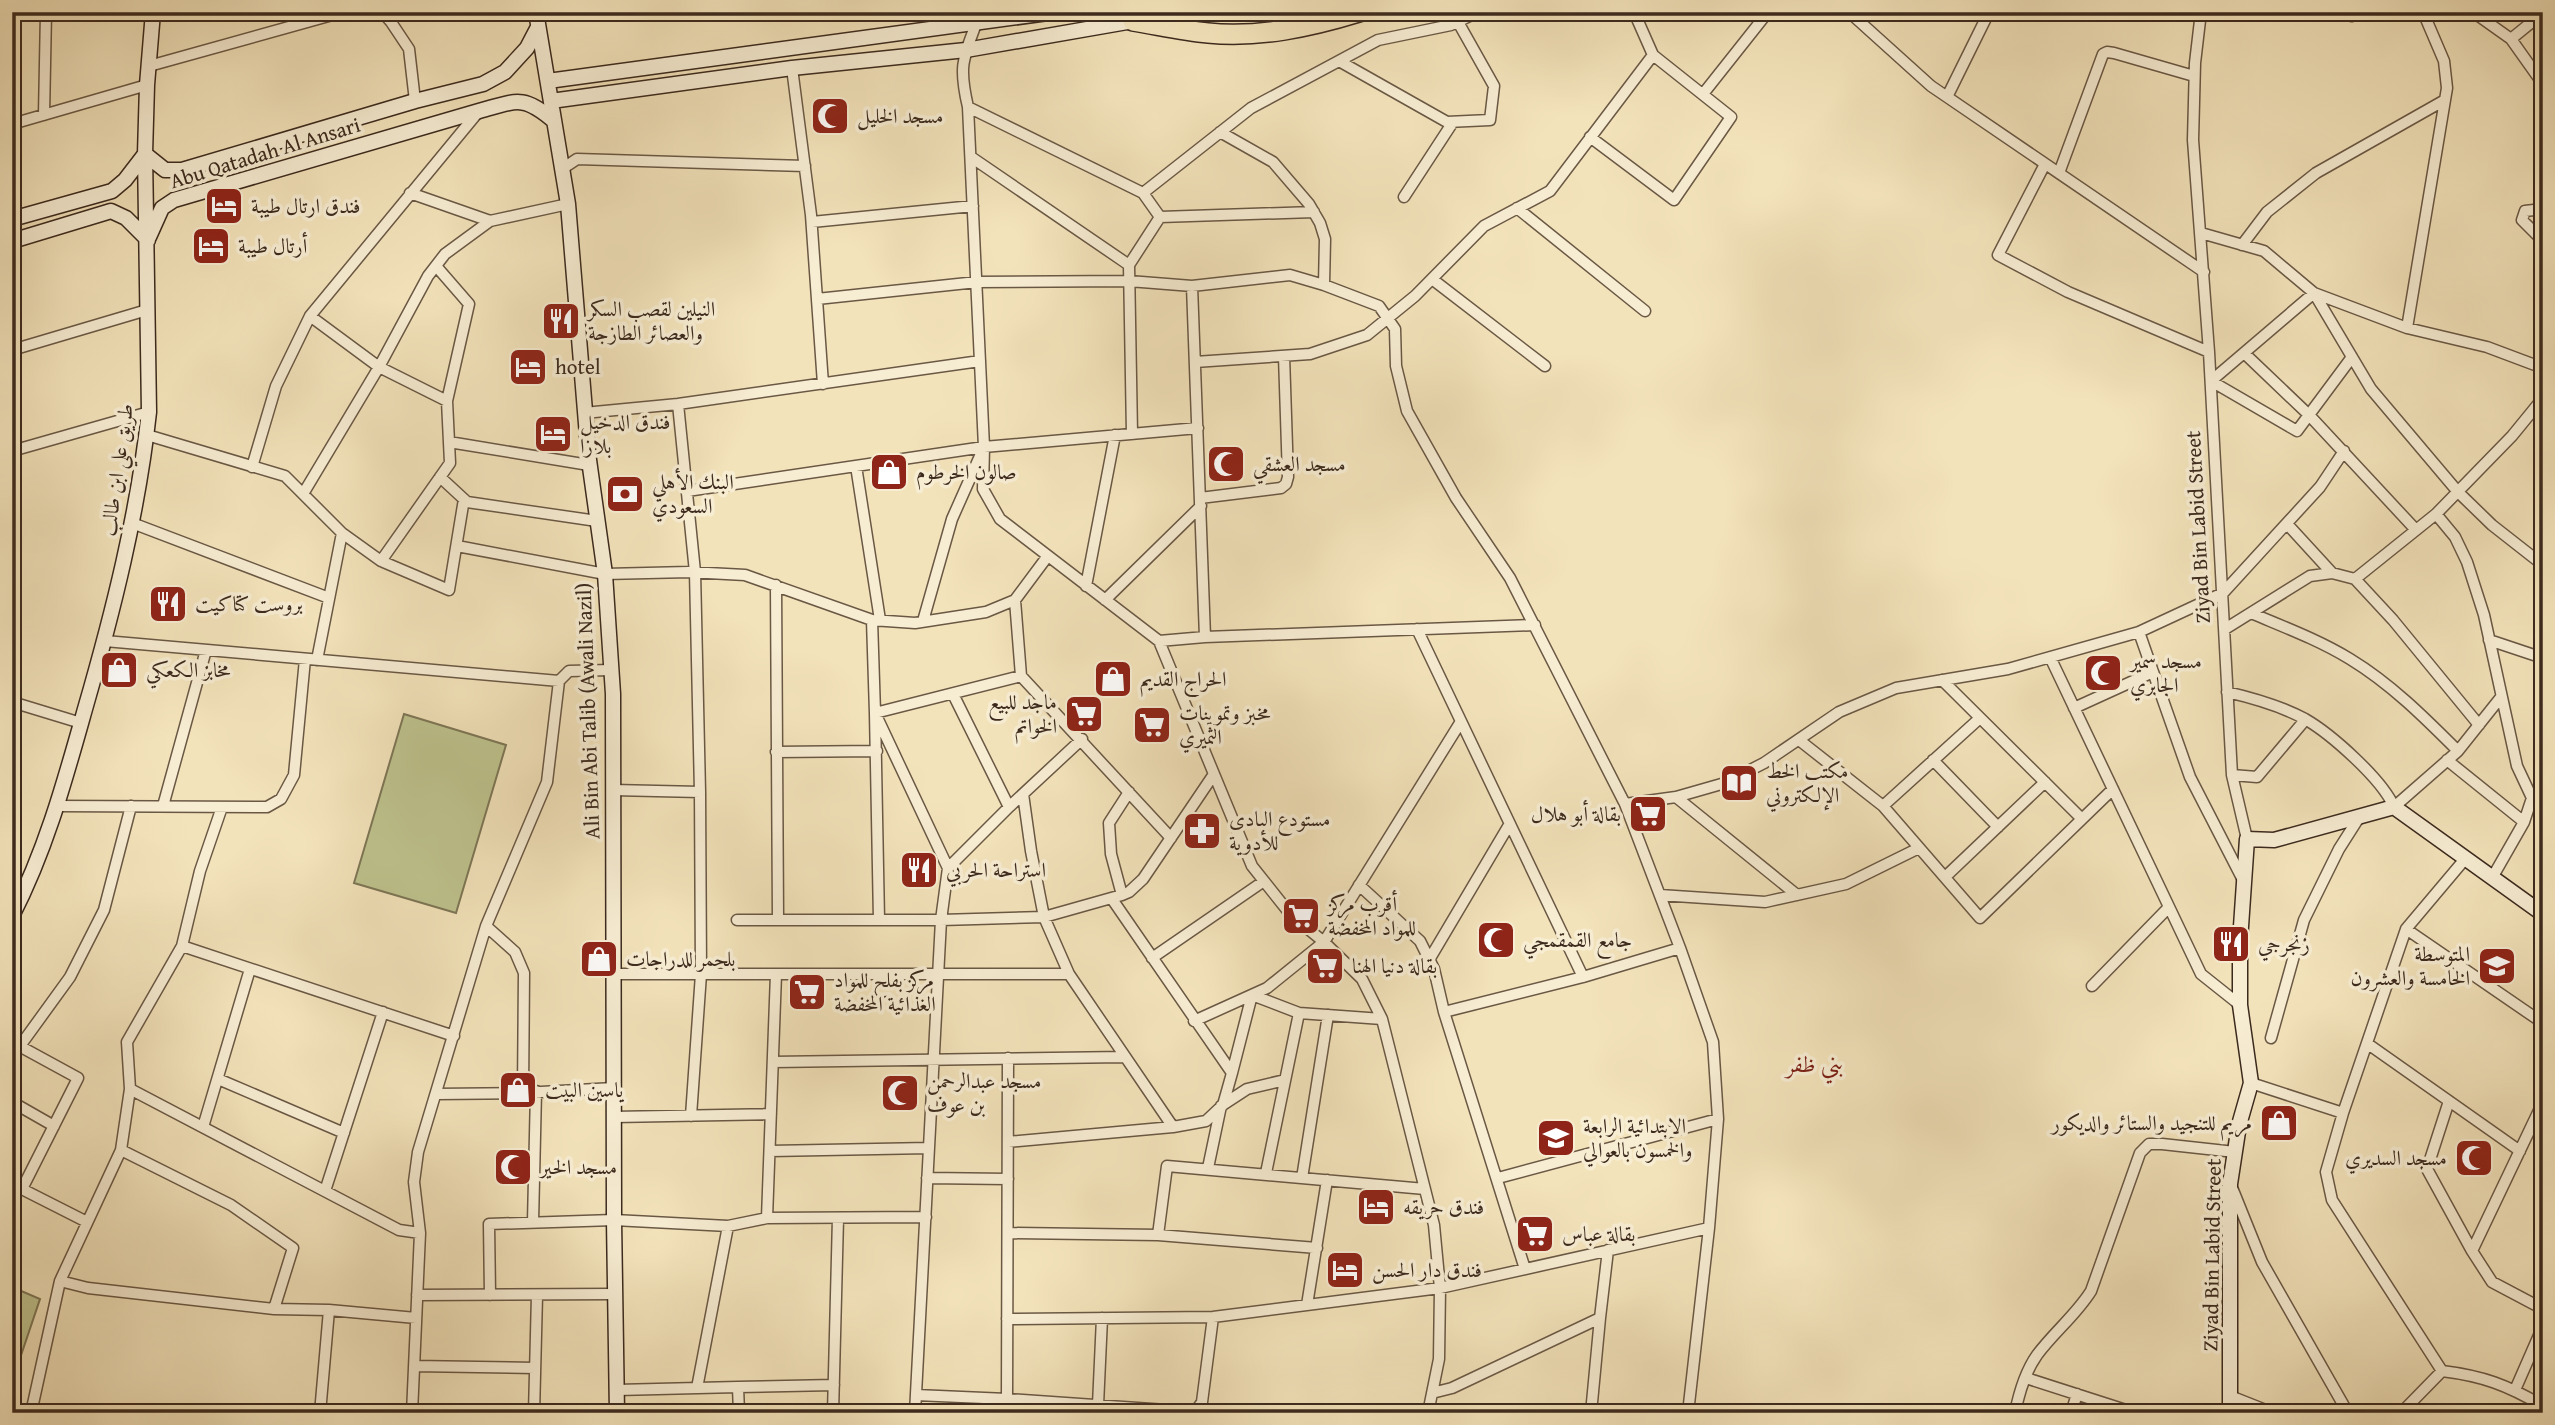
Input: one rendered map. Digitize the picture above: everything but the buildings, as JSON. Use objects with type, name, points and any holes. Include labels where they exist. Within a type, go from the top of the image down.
[{"type":"highway","points":[[1133,21],[1208,33],[1254,34],[1322,23],[1359,12]]},
{"type":"main road","name":"طريق علي ابن طالب","points":[[12,916],[58,806],[82,723],[105,641],[132,523],[147,435],[148,240],[145,154],[153,12]]},
{"type":"main road","points":[[548,80],[1055,12]]},
{"type":"main road","name":"Ali Bin Abi Talib (Awali Nazil)","points":[[537,18],[568,204],[584,413],[605,574],[611,670],[617,1413]]},
{"type":"main road","name":"Abu Qatadah Al Ansari","points":[[12,219],[112,191],[125,180],[145,154],[165,170],[182,170],[415,101],[483,84],[505,72],[527,48],[537,18]]},
{"type":"main road","points":[[551,100],[792,68],[966,50],[1133,21]]},
{"type":"main road","name":"Abu Qatadah Al Ansari","points":[[148,240],[162,208],[174,200],[516,102],[527,102],[539,108],[554,121]]},
{"type":"main road","points":[[12,241],[111,211],[127,218],[148,240]]},
{"type":"main road","points":[[2247,839],[2274,840],[2394,807],[2538,911]]},
{"type":"main road","name":"Ziyad Bin Labid Street","points":[[2230,1413],[2230,1184],[2239,1125],[2251,1083],[2240,1005],[2240,942],[2247,839]]},
{"type":"street","points":[[44,115],[46,12]]},
{"type":"street","points":[[149,66],[343,12]]},
{"type":"street","points":[[382,12],[409,49],[415,101]]},
{"type":"street","points":[[392,12],[396,30]]},
{"type":"street","points":[[1143,193],[1251,108],[1378,40],[1458,22],[1478,12]]},
{"type":"street","points":[[1590,137],[1674,200],[1731,117],[1653,55],[1634,12]]},
{"type":"street","points":[[1703,94],[1768,12]]},
{"type":"street","points":[[1849,12],[1931,86],[2204,272]]},
{"type":"street","points":[[1947,97],[1989,12]]},
{"type":"street","name":"Ziyad Bin Labid Street","points":[[2202,12],[2194,76],[2193,140],[2211,381],[2232,775],[2247,839]]},
{"type":"street","points":[[2407,328],[2447,88],[2444,61],[2423,12]]},
{"type":"street","points":[[2473,12],[2511,39],[2543,84]]},
{"type":"street","points":[[2511,39],[2543,13]]},
{"type":"street","points":[[1339,61],[1447,122],[1490,120],[1494,86],[1458,22]]},
{"type":"street","points":[[976,24],[966,50],[961,79],[968,107],[971,158],[984,447],[983,489],[1000,519],[1159,641],[1252,866],[1291,915],[1362,979],[1382,1019],[1434,1225],[1440,1287],[1439,1359],[1428,1413]]},
{"type":"street","points":[[2059,173],[2103,54],[2114,53],[2194,76]]},
{"type":"street","points":[[1195,362],[1310,354],[1367,335],[1432,279],[1484,226],[1550,191],[1653,55]]},
{"type":"street","points":[[792,68],[811,222],[823,384]]},
{"type":"street","points":[[12,124],[147,85]]},
{"type":"street","points":[[2242,245],[2267,212],[2316,173],[2445,100]]},
{"type":"street","points":[[968,107],[1143,193],[1160,217]]},
{"type":"street","points":[[252,467],[276,386],[310,316],[479,111]]},
{"type":"street","points":[[1404,197],[1453,122]]},
{"type":"street","points":[[1220,132],[1273,162],[1314,212],[1325,239],[1324,285]]},
{"type":"street","points":[[971,158],[1129,265]]},
{"type":"street","points":[[562,169],[577,159],[805,166]]},
{"type":"street","points":[[2045,164],[1998,255],[2067,292],[2209,352]]},
{"type":"street","points":[[410,193],[490,221]]},
{"type":"street","points":[[303,494],[444,254],[490,221],[568,204]]},
{"type":"street","points":[[811,222],[973,206]]},
{"type":"street","points":[[1517,208],[1645,311]]},
{"type":"street","points":[[2543,209],[2525,211],[2522,220],[2543,241]]},
{"type":"street","points":[[1160,217],[1314,212]]},
{"type":"street","points":[[1132,434],[1129,265],[1160,217]]},
{"type":"street","points":[[2201,233],[2264,251],[2314,293],[2371,389],[2458,492],[2492,525],[2543,565]]},
{"type":"street","points":[[381,561],[450,463],[447,401],[469,303],[436,266]]},
{"type":"street","points":[[817,299],[977,282],[1129,281],[1192,286],[1290,275],[1380,306],[1395,329],[1396,366],[1407,411],[1456,498],[1510,578],[1625,804],[1713,1042],[1718,1119],[1709,1228],[1688,1413]]},
{"type":"street","points":[[1432,279],[1545,366]]},
{"type":"street","points":[[1192,286],[1205,637]]},
{"type":"street","points":[[2314,293],[2407,328],[2487,347],[2543,368]]},
{"type":"street","points":[[2314,293],[2211,381],[2297,431],[2352,357]]},
{"type":"street","points":[[12,350],[147,310]]},
{"type":"street","points":[[310,316],[379,368],[447,401]]},
{"type":"street","points":[[2244,353],[2344,451],[2416,530]]},
{"type":"street","points":[[1105,600],[1201,502],[1281,488],[1286,484],[1288,477],[1284,356]]},
{"type":"street","points":[[584,413],[678,404],[980,361]]},
{"type":"street","points":[[2356,579],[2436,514],[2512,436],[2543,398]]},
{"type":"street","points":[[678,404],[695,572],[701,974],[691,1116]]},
{"type":"street","points":[[12,451],[149,412]]},
{"type":"street","points":[[687,491],[984,447],[1198,428]]},
{"type":"street","points":[[147,435],[285,476],[342,533],[381,561],[449,590],[464,499]]},
{"type":"street","points":[[1086,586],[1115,435]]},
{"type":"street","points":[[449,442],[589,465]]},
{"type":"street","points":[[923,621],[952,519],[984,447]]},
{"type":"street","points":[[1625,804],[1676,797],[1725,783],[1765,763],[1839,712],[1896,688],[2008,669],[2138,632],[2223,593],[2320,487],[2344,451]]},
{"type":"street","points":[[856,466],[876,620],[879,920]]},
{"type":"street","points":[[440,477],[467,502],[597,521]]},
{"type":"street","points":[[2436,514],[2455,537],[2467,562],[2484,615],[2517,766],[2537,800],[2543,817]]},
{"type":"street","points":[[132,523],[329,598]]},
{"type":"street","points":[[2287,524],[2332,573]]},
{"type":"street","points":[[58,806],[267,807],[281,799],[294,775],[311,659],[329,598],[342,533]]},
{"type":"street","points":[[457,546],[605,574],[695,572],[745,575],[876,620],[923,621],[986,612],[1014,600],[1047,557]]},
{"type":"street","points":[[2225,629],[2310,576],[2332,573],[2356,579],[2479,725]]},
{"type":"street","points":[[776,585],[778,919]]},
{"type":"street","points":[[1014,600],[1021,676],[1171,838]]},
{"type":"street","points":[[2251,613],[2303,635],[2360,666],[2413,706],[2458,751]]},
{"type":"street","points":[[1159,641],[1535,625]]},
{"type":"street","points":[[1417,629],[1583,977]]},
{"type":"street","points":[[2138,632],[2190,777],[2245,883]]},
{"type":"street","points":[[2489,640],[2543,658]]},
{"type":"street","points":[[105,641],[559,681]]},
{"type":"street","points":[[163,806],[206,650]]},
{"type":"street","points":[[2050,657],[2201,974],[2240,1005]]},
{"type":"street","points":[[412,1413],[420,1233],[414,1182],[418,1152],[486,926],[547,782],[559,681],[569,671],[611,670]]},
{"type":"street","points":[[2074,708],[2153,672]]},
{"type":"street","points":[[875,713],[1021,676]]},
{"type":"street","points":[[1942,681],[2081,818]]},
{"type":"street","points":[[2227,692],[2258,699],[2305,720],[2359,763],[2389,795],[2394,807],[2458,751],[2501,697]]},
{"type":"street","points":[[953,694],[1009,807]]},
{"type":"street","points":[[12,702],[82,723]]},
{"type":"street","points":[[875,713],[948,868],[941,920],[915,1413]]},
{"type":"street","points":[[1883,806],[1980,718]]},
{"type":"street","points":[[2232,775],[2258,777],[2305,720]]},
{"type":"street","points":[[1194,1021],[1266,988],[1324,942],[1460,723]]},
{"type":"street","points":[[948,868],[1082,739]]},
{"type":"street","points":[[1800,740],[1883,806],[1980,918],[2113,789]]},
{"type":"street","points":[[776,752],[877,751]]},
{"type":"street","points":[[1933,760],[1997,827]]},
{"type":"street","points":[[2447,761],[2524,822]]},
{"type":"street","points":[[737,920],[1044,917],[1117,897],[1129,892],[1143,879],[1214,774]]},
{"type":"street","points":[[1945,877],[2045,782]]},
{"type":"street","points":[[613,790],[699,792]]},
{"type":"street","points":[[1129,792],[1109,823],[1117,897],[1152,958],[1232,1073]]},
{"type":"street","points":[[1023,794],[1044,917],[1069,974],[1173,1128]]},
{"type":"street","points":[[1676,797],[1797,895]]},
{"type":"street","points":[[2492,878],[2537,800]]},
{"type":"street","points":[[86,1222],[17,1186],[54,1126],[78,1078],[16,1044],[70,977],[104,909],[131,806]]},
{"type":"street","points":[[31,1413],[60,1281],[121,1150],[130,1089],[127,1042],[182,946],[200,871],[222,807]]},
{"type":"street","points":[[2271,1038],[2304,920],[2339,849],[2360,816]]},
{"type":"street","points":[[1429,960],[1509,825]]},
{"type":"street","points":[[1660,895],[1765,902],[1846,884],[1919,848]]},
{"type":"street","points":[[2465,859],[2406,929],[2343,1113],[2326,1172],[2332,1200],[2442,1371],[2477,1376],[2515,1390],[2543,1406]]},
{"type":"street","points":[[12,880],[26,887]]},
{"type":"street","points":[[1152,958],[1264,881]]},
{"type":"street","points":[[1359,885],[1420,941],[1429,960],[1525,1269]]},
{"type":"street","points":[[2538,911],[2543,895]]},
{"type":"street","points":[[2092,986],[2169,907]]},
{"type":"street","points":[[486,926],[515,952],[524,973],[523,1093]]},
{"type":"street","points":[[2406,929],[2543,1023]]},
{"type":"street","points":[[182,946],[454,1036]]},
{"type":"street","points":[[1444,1012],[1583,977],[1680,948]]},
{"type":"street","points":[[203,1127],[250,969]]},
{"type":"street","points":[[614,974],[1069,974]]},
{"type":"street","points":[[767,1219],[776,974]]},
{"type":"street","points":[[1252,995],[1298,1013],[1382,1019]]},
{"type":"street","points":[[1208,1168],[1252,995]]},
{"type":"street","points":[[325,1191],[383,1012]]},
{"type":"street","points":[[1266,1173],[1298,1013]]},
{"type":"street","points":[[1302,1178],[1328,1015]]},
{"type":"street","points":[[2368,1044],[2520,1151]]},
{"type":"street","points":[[773,1062],[1124,1056]]},
{"type":"street","points":[[1007,1399],[1008,1058]]},
{"type":"street","points":[[218,1079],[344,1133]]},
{"type":"street","points":[[1008,1142],[1173,1128],[1206,1121],[1247,1089],[1285,1080]]},
{"type":"street","points":[[2251,1083],[2343,1113]]},
{"type":"street","points":[[436,1094],[614,1088]]},
{"type":"street","points":[[130,1089],[399,1230],[420,1233]]},
{"type":"street","points":[[533,1222],[536,1091]]},
{"type":"street","points":[[2449,1101],[2427,1169],[2492,1282],[2543,1309]]},
{"type":"street","points":[[12,1102],[54,1126]]},
{"type":"street","points":[[2472,1251],[2543,1102]]},
{"type":"street","points":[[614,1117],[771,1114]]},
{"type":"street","points":[[1498,1178],[1718,1119]]},
{"type":"street","points":[[2015,1413],[2036,1357],[2081,1307],[2091,1291],[2140,1153],[2149,1144],[2162,1143],[2235,1152]]},
{"type":"street","points":[[770,1150],[929,1148]]},
{"type":"street","points":[[121,1150],[230,1205],[293,1248],[274,1309]]},
{"type":"street","points":[[1158,1235],[1167,1166],[1425,1189]]},
{"type":"street","points":[[928,1178],[1008,1179]]},
{"type":"street","points":[[1307,1305],[1327,1180]]},
{"type":"street","points":[[2230,1184],[2262,1262],[2348,1413]]},
{"type":"street","points":[[490,1295],[489,1224],[614,1220],[728,1226],[767,1219],[926,1217]]},
{"type":"street","points":[[834,1413],[838,1218]]},
{"type":"street","points":[[697,1388],[728,1226]]},
{"type":"street","points":[[1007,1319],[1213,1317],[1307,1305],[1440,1287],[1709,1228]]},
{"type":"street","points":[[1007,1233],[1158,1235],[1317,1248]]},
{"type":"street","points":[[1591,1413],[1608,1250]]},
{"type":"street","points":[[60,1281],[88,1288],[274,1309],[329,1310],[416,1318]]},
{"type":"street","points":[[417,1295],[616,1294]]},
{"type":"street","points":[[534,1413],[537,1295]]},
{"type":"street","points":[[320,1413],[329,1310]]},
{"type":"street","points":[[916,1395],[1007,1399],[1096,1409],[1195,1412],[1202,1402],[1213,1317]]},
{"type":"street","points":[[1096,1409],[1102,1318]]},
{"type":"street","points":[[1432,1393],[1452,1388],[1600,1318]]},
{"type":"street","points":[[2515,1390],[2543,1326]]},
{"type":"street","points":[[414,1366],[535,1368]]},
{"type":"street","points":[[2401,1413],[2442,1371]]},
{"type":"street","points":[[2026,1378],[2135,1413]]},
{"type":"street","points":[[617,1390],[834,1385]]},
{"type":"street","points":[[738,1387],[739,1413]]},
{"type":"street","points":[[2071,1413],[2077,1394]]},
{"type":"street","points":[[2230,1396],[2273,1413]]},
{"type":"green space","points":[[404,714],[506,745],[456,913],[354,883]]},
{"type":"green space","points":[[12,1287],[40,1299],[12,1382]]},
{"type":"place","name":"مسجد الخليل","points":[[830,116]]},
{"type":"place","name":"فندق ارتال طيبة","points":[[224,206]]},
{"type":"place","name":"أرتال طيبة","points":[[211,246]]},
{"type":"place","name":"النيلين لقصب السكر والعصائر الطازجة","points":[[561,321]]},
{"type":"place","name":"hotel","points":[[528,367]]},
{"type":"place","name":"فندق الدخيل بلازا","points":[[553,434]]},
{"type":"place","name":"مسجد العشقي","points":[[1226,464]]},
{"type":"place","name":"صالون الخرطوم","points":[[889,472]]},
{"type":"place","name":"البنك الأهلي السعودي","points":[[625,494]]},
{"type":"place","name":"بروست كتاكيت","points":[[168,604]]},
{"type":"place","name":"مخابز الكعكي","points":[[119,670]]},
{"type":"place","name":"مسجد سمير الجابري","points":[[2103,673]]},
{"type":"place","name":"الحراج القديم","points":[[1113,679]]},
{"type":"place","name":"ماجد للبيع الخواتم","points":[[1084,714]]},
{"type":"place","name":"مخبز وتموينات الثميري","points":[[1152,725]]},
{"type":"place","name":"مكتب الخط الإلكتروني","points":[[1739,783]]},
{"type":"place","name":"بقالة أبو هلال","points":[[1648,814]]},
{"type":"place","name":"مستودع البادى للأدوية","points":[[1202,831]]},
{"type":"place","name":"استراحة الحربي","points":[[919,870]]},
{"type":"place","name":"أقرب مركز للمواد المخفضة","points":[[1301,916]]},
{"type":"place","name":"جامع القمقمجي","points":[[1496,940]]},
{"type":"place","name":"زنجرجي","points":[[2231,944]]},
{"type":"place","name":"بلحمر للدراجات","points":[[599,959]]},
{"type":"place","name":"بقالة دنيا الهنا","points":[[1325,966]]},
{"type":"place","name":"المتوسطة الخامسة والعشرون","points":[[2497,966]]},
{"type":"place","name":"مركز بفلح للمواد الغذائية المخفضة","points":[[807,992]]},
{"type":"place","name":"ياسين البيت","points":[[518,1090]]},
{"type":"place","name":"مسجد عبدالرحمن بن عوف","points":[[900,1093]]},
{"type":"place","name":"مريم للتنجيد والستائر والديكور","points":[[2279,1123]]},
{"type":"place","name":"الابتدائية الرابعة والخمسون بالعوالي","points":[[1556,1138]]},
{"type":"place","name":"مسجد السديري","points":[[2474,1158]]},
{"type":"place","name":"مسجد الخير","points":[[513,1167]]},
{"type":"place","name":"فندق حريقه","points":[[1376,1207]]},
{"type":"place","name":"بقالة عباس","points":[[1535,1234]]},
{"type":"place","name":"فندق دار الحسن","points":[[1345,1270]]},
{"type":"district","name":"بني ظفر","points":[[1815,1064]]}]
